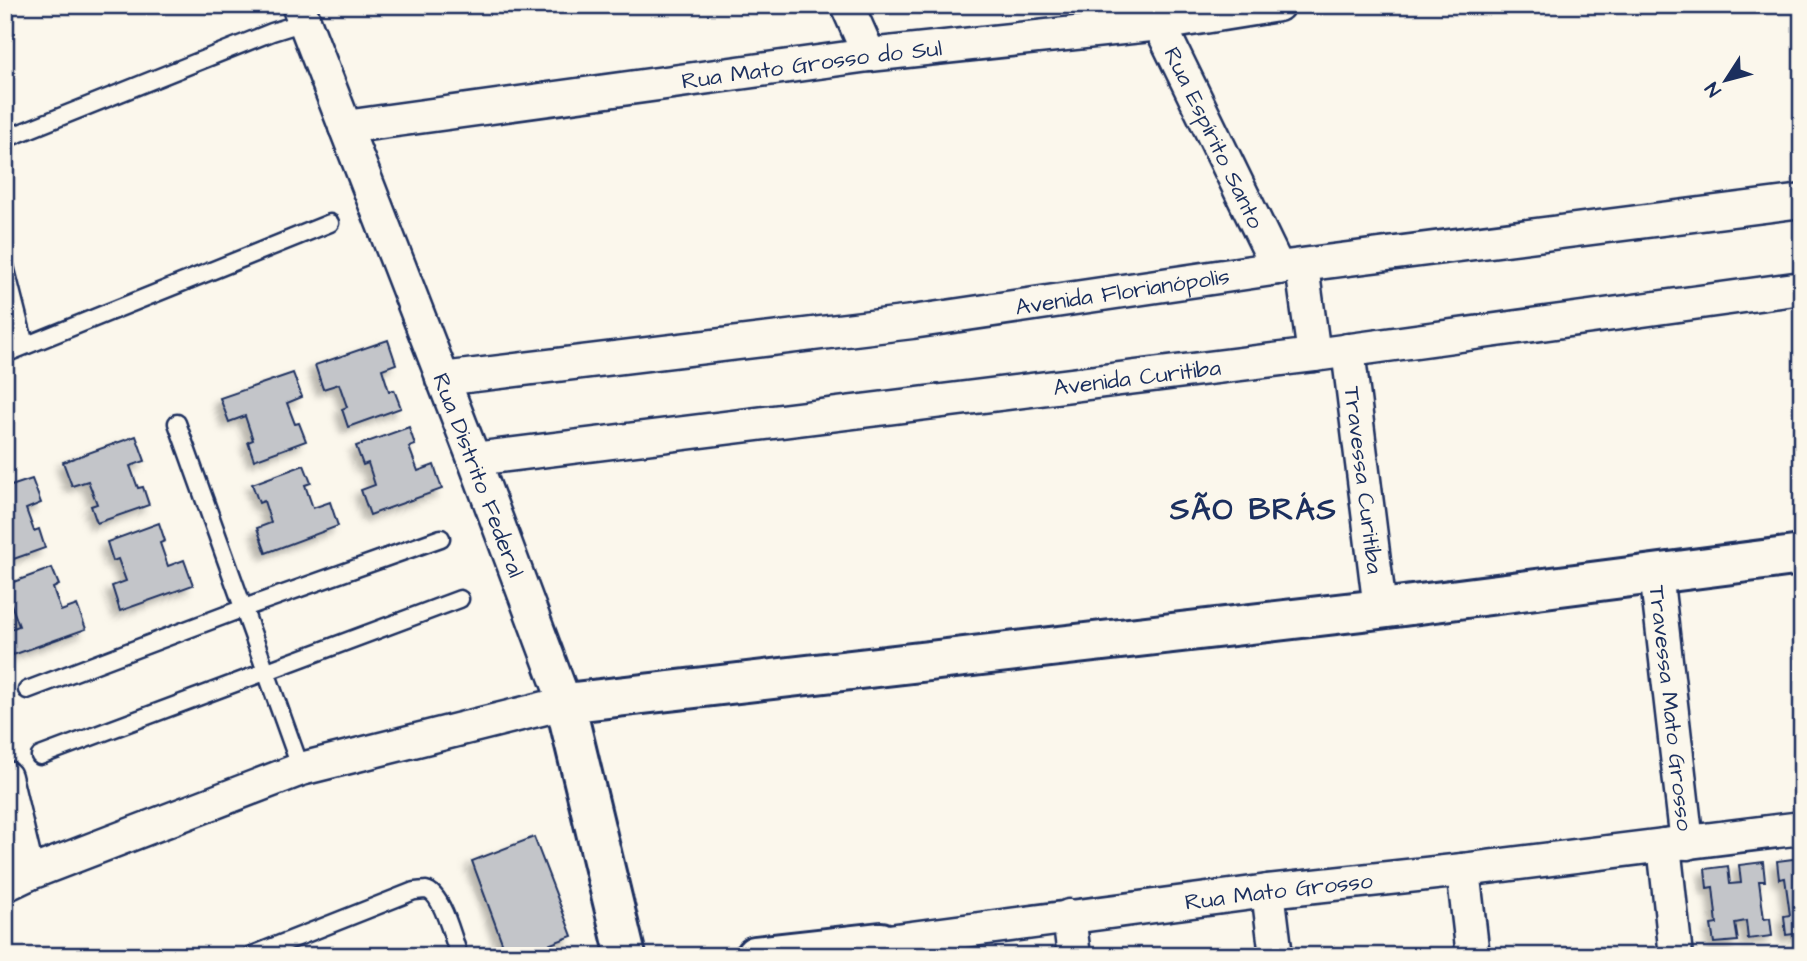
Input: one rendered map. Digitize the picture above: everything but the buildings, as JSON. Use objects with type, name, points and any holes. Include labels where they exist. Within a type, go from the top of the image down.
[{"type":"street","points":[[847,5],[869,55]]},
{"type":"street","name":"Rua Mato Grosso do Sul","points":[[345,127],[1155,15],[1278,5]]},
{"type":"street","name":"Rua Distrito Federal","points":[[301,14],[474,459],[565,703],[626,956]]},
{"type":"street","name":"Rua Espírito Santo","points":[[1155,15],[1290,268],[1314,355]]},
{"type":"street","name":"Avenida Florianópolis","points":[[442,379],[912,322],[1290,268],[1802,201]]},
{"type":"street","name":"Avenida Curitiba","points":[[474,459],[1314,355],[1802,288]]},
{"type":"street","name":"Travessa Curitiba","points":[[1348,350],[1380,609]]},
{"type":"street","points":[[5,777],[17,880],[302,769],[565,703],[1380,609],[1802,555]]},
{"type":"street","name":"Travessa Mato Grosso","points":[[1656,573],[1676,844],[1676,956]]},
{"type":"street","name":"Rua Mato Grosso","points":[[755,956],[881,949],[1069,916],[1802,828]]},
{"type":"street","points":[[1463,870],[1474,956]]},
{"type":"street","points":[[1268,891],[1276,956]]},
{"type":"street","points":[[1069,916],[1074,956]]},
{"type":"lane","points":[[5,139],[272,32],[301,14]]},
{"type":"lane","points":[[5,354],[330,223]]},
{"type":"lane","points":[[5,266],[26,345]]},
{"type":"lane","points":[[177,423],[302,769]]},
{"type":"lane","points":[[27,690],[244,608],[442,538]]},
{"type":"lane","points":[[40,756],[460,599]]},
{"type":"lane","points":[[250,956],[414,891],[425,890],[433,894],[439,902],[459,956]]},
{"type":"district","name":"SÃO BRÁS","points":[[1254,509]]}]
